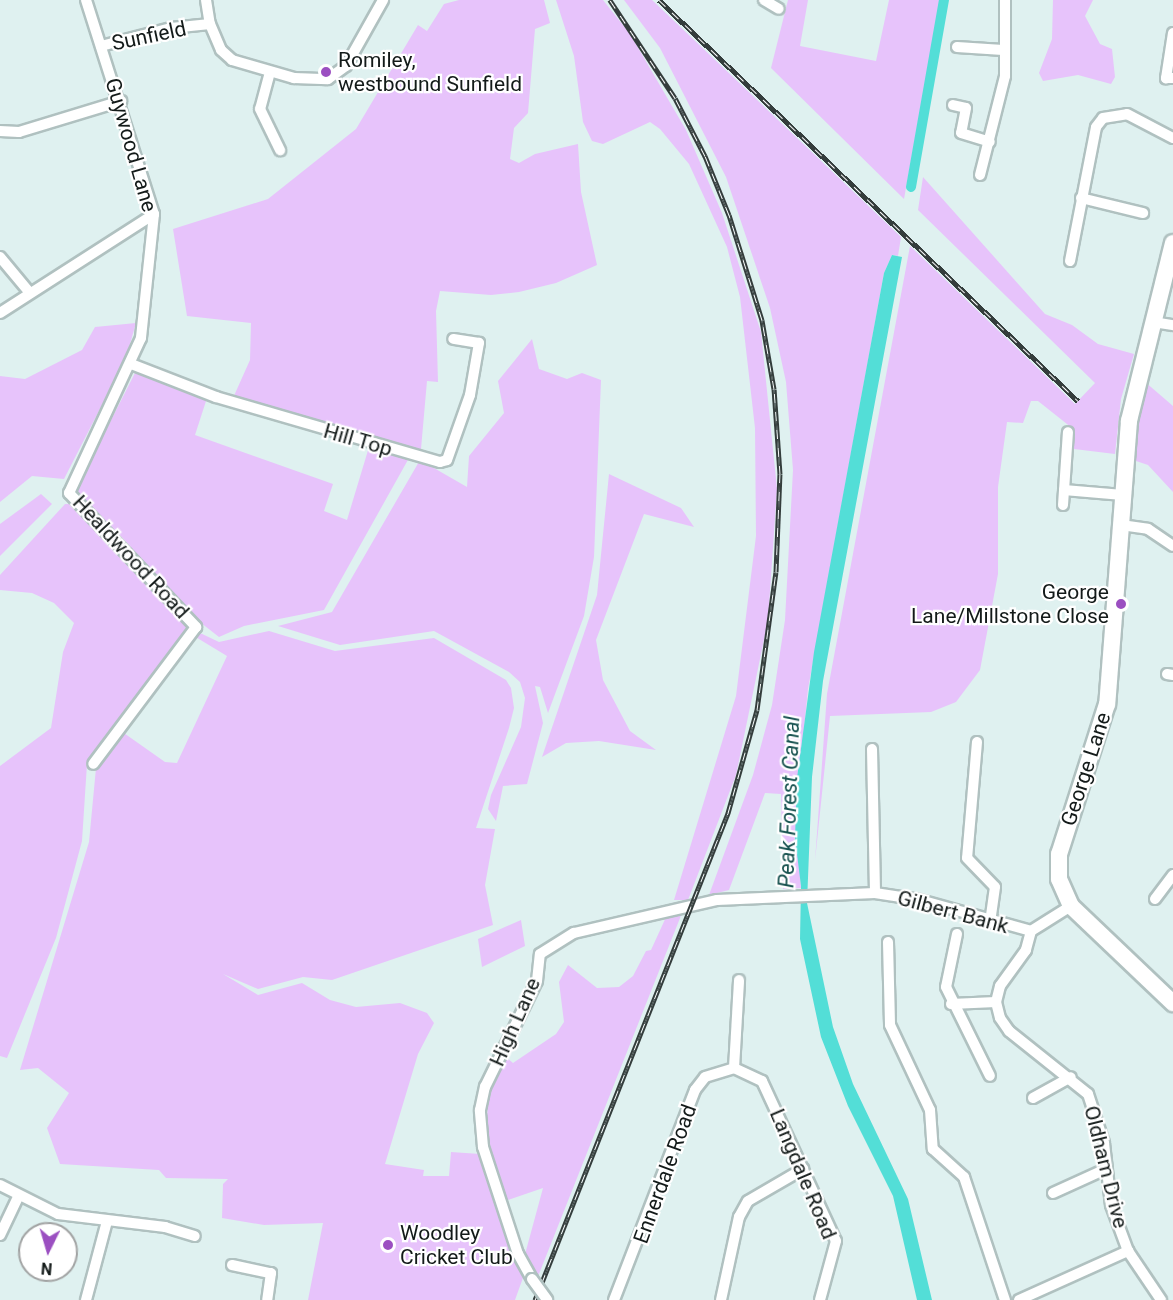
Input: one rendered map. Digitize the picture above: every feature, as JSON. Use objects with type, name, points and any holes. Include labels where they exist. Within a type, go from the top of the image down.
[{"type":"main road","name":"George Lane","points":[[1173,243],[1129,421],[1107,704],[1059,854],[1059,879],[1071,906],[1173,1003]]},
{"type":"street","name":"Guywood Lane","points":[[86,0],[121,101],[154,214],[141,338],[131,364]]},
{"type":"street","points":[[206,0],[210,24]]},
{"type":"street","name":"Sunfield","points":[[101,46],[171,28],[210,24],[221,50],[232,60],[270,72],[328,79],[346,66],[383,0]]},
{"type":"street","points":[[764,0],[778,9]]},
{"type":"street","points":[[980,175],[1005,76],[1003,50],[1005,0]]},
{"type":"street","points":[[1173,33],[1166,78],[1173,78]]},
{"type":"street","points":[[957,46],[1003,50]]},
{"type":"street","points":[[270,72],[260,109],[280,150]]},
{"type":"street","points":[[0,131],[19,132],[121,101]]},
{"type":"street","points":[[953,105],[966,108],[961,133],[990,142]]},
{"type":"street","points":[[1070,261],[1096,127],[1103,118],[1127,114],[1173,138]]},
{"type":"street","points":[[1081,198],[1143,213]]},
{"type":"street","points":[[0,313],[154,214]]},
{"type":"street","points":[[0,257],[30,293]]},
{"type":"street","points":[[1153,322],[1173,325]]},
{"type":"street","name":"Hill Top","points":[[131,364],[216,397],[440,462],[447,460],[470,395],[479,343],[453,339]]},
{"type":"street","name":"Healdwood Road","points":[[93,764],[196,627],[69,494],[131,364]]},
{"type":"street","points":[[1063,506],[1068,432]]},
{"type":"street","points":[[1064,490],[1123,495]]},
{"type":"street","points":[[1121,525],[1148,529],[1173,546]]},
{"type":"street","points":[[977,742],[967,858],[995,887],[990,923]]},
{"type":"street","points":[[872,749],[875,893]]},
{"type":"street","points":[[1155,899],[1173,875]]},
{"type":"street","name":"Gilbert Bank","points":[[792,895],[875,893],[920,900],[990,923],[1031,931],[1071,906]]},
{"type":"street","name":"High Lane","points":[[547,1300],[518,1254],[483,1147],[480,1110],[485,1087],[537,981],[540,954],[574,933],[686,905],[792,895]]},
{"type":"street","points":[[951,1004],[996,1002],[1000,986],[1026,950],[1031,931]]},
{"type":"street","points":[[957,934],[945,973],[951,1004],[990,1076]]},
{"type":"street","points":[[888,942],[890,1025],[930,1110],[933,1149],[964,1176],[1005,1300]]},
{"type":"street","points":[[734,1068],[739,980]]},
{"type":"street","name":"Oldham Drive","points":[[996,1002],[1009,1031],[1071,1077],[1088,1094],[1098,1117],[1111,1205],[1128,1251],[1161,1300]]},
{"type":"street","name":"Langdale Road","points":[[734,1068],[762,1081],[836,1241],[820,1300]]},
{"type":"street","name":"Ennerdale Road","points":[[614,1300],[695,1090],[705,1077],[734,1068]]},
{"type":"street","points":[[1033,1098],[1071,1077]]},
{"type":"street","points":[[720,1300],[739,1217],[748,1201],[803,1169]]},
{"type":"street","points":[[1053,1193],[1106,1169]]},
{"type":"street","points":[[0,1185],[58,1214],[165,1227],[195,1236]]},
{"type":"street","points":[[0,1235],[20,1195]]},
{"type":"street","points":[[86,1300],[107,1221]]},
{"type":"street","points":[[1019,1300],[1128,1251]]},
{"type":"street","points":[[232,1266],[271,1273],[267,1300]]},
{"type":"shaded area","points":[[459,0],[544,0],[550,23],[535,29],[528,113],[514,128],[510,159],[519,163],[535,154],[578,144],[581,192],[597,265],[556,283],[519,292],[491,295],[440,291],[436,311],[438,382],[427,381],[421,449],[417,453],[233,398],[250,360],[251,323],[187,316],[173,229],[268,199],[356,129],[418,25],[427,31],[444,4]]},
{"type":"shaded area","points":[[556,0],[603,0],[630,34],[686,130],[722,213],[761,332],[777,489],[768,620],[736,775],[688,900],[674,900],[736,696],[756,536],[755,428],[740,297],[727,247],[689,164],[660,129],[650,122],[603,144],[592,141],[583,122],[574,56]]},
{"type":"shaded area","points":[[624,0],[652,0],[901,237],[898,256],[892,255],[884,273],[808,689],[796,811],[801,888],[783,889],[781,794],[765,793],[729,890],[709,895],[753,775],[772,705],[785,620],[793,470],[786,382],[770,308],[726,177],[660,48]]},
{"type":"shaded area","points":[[788,0],[808,0],[800,46],[876,61],[889,0],[940,0],[904,199],[771,68]]},
{"type":"shaded area","points":[[1053,0],[1093,0],[1085,16],[1100,44],[1112,49],[1115,77],[1111,84],[1078,75],[1043,81],[1039,73],[1052,39]]},
{"type":"shaded area","points":[[923,177],[1045,314],[1072,325],[1098,344],[1134,354],[1121,399],[1115,454],[1074,449],[1072,428],[1038,401],[1031,401],[1023,423],[1007,422],[998,487],[998,574],[980,670],[956,702],[931,712],[830,716],[815,861],[827,694],[910,246],[1075,404],[1095,383],[918,210]]},
{"type":"shaded area","points":[[136,323],[126,358],[64,479],[32,476],[0,502],[0,376],[25,379],[82,350],[95,327]]},
{"type":"shaded area","points":[[532,339],[539,369],[567,379],[582,373],[601,380],[594,557],[584,616],[548,713],[540,687],[535,686],[543,723],[527,784],[503,786],[496,821],[488,809],[491,795],[521,727],[525,698],[520,682],[509,672],[434,631],[340,645],[278,626],[332,612],[420,460],[467,487],[469,456],[504,413],[498,381]]},
{"type":"shaded area","points":[[135,373],[207,398],[195,435],[333,484],[324,511],[347,520],[369,447],[409,458],[324,610],[244,626],[219,637],[196,619],[74,493]]},
{"type":"shaded area","points":[[1144,381],[1173,406],[1173,492],[1148,465],[1133,460]]},
{"type":"shaded area","points":[[609,474],[681,508],[694,527],[644,514],[596,640],[603,680],[630,731],[656,750],[599,741],[566,743],[542,757],[597,595]]},
{"type":"shaded area","points":[[41,494],[52,504],[0,556],[0,524]]},
{"type":"shaded area","points":[[65,504],[74,504],[190,627],[87,764],[82,841],[56,938],[7,1058],[0,1056],[0,766],[51,728],[63,652],[74,623],[54,603],[32,593],[0,590],[0,575]]},
{"type":"shaded area","points":[[269,631],[335,651],[434,638],[506,680],[511,688],[514,708],[509,728],[476,828],[495,829],[485,885],[493,925],[332,980],[303,977],[258,989],[223,974],[258,995],[302,983],[330,1000],[356,1007],[400,1003],[427,1013],[434,1023],[418,1054],[385,1164],[424,1170],[423,1176],[449,1176],[451,1152],[480,1154],[524,1275],[515,1300],[308,1300],[323,1223],[264,1225],[222,1218],[223,1184],[228,1179],[166,1178],[159,1170],[60,1164],[47,1128],[69,1093],[38,1068],[20,1070],[89,842],[96,768],[121,731],[165,762],[177,763],[227,656],[194,636],[198,632],[219,642]]},
{"type":"shaded area","points":[[682,913],[537,1279],[524,1258],[543,1188],[505,1201],[485,1135],[490,1086],[505,1056],[513,1063],[556,1034],[564,1022],[559,982],[568,965],[597,988],[619,987],[633,976],[646,951],[651,950],[667,915]]},
{"type":"shaded area","points":[[521,920],[525,946],[482,967],[478,939]]},
{"type":"water","points":[[892,255],[902,257],[823,681],[812,777],[807,903],[833,1027],[853,1084],[908,1199],[932,1300],[917,1300],[893,1196],[848,1106],[821,1037],[800,939],[801,886],[795,838],[797,778],[814,652],[884,273]]},
{"type":"waterway","name":"Peak Forest Canal","points":[[911,187],[944,0]]},
{"type":"railway","points":[[535,1300],[728,813],[757,710],[776,572],[780,474],[774,389],[762,320],[729,215],[705,156],[675,98],[610,0]]},
{"type":"railway","points":[[659,0],[1078,401]]},
{"type":"place","name":"Romiley, westbound Sunfield","points":[[326,72]]},
{"type":"place","name":"George Lane/Millstone Close","points":[[1121,604]]},
{"type":"place","name":"Woodley Cricket Club","points":[[388,1245]]}]
